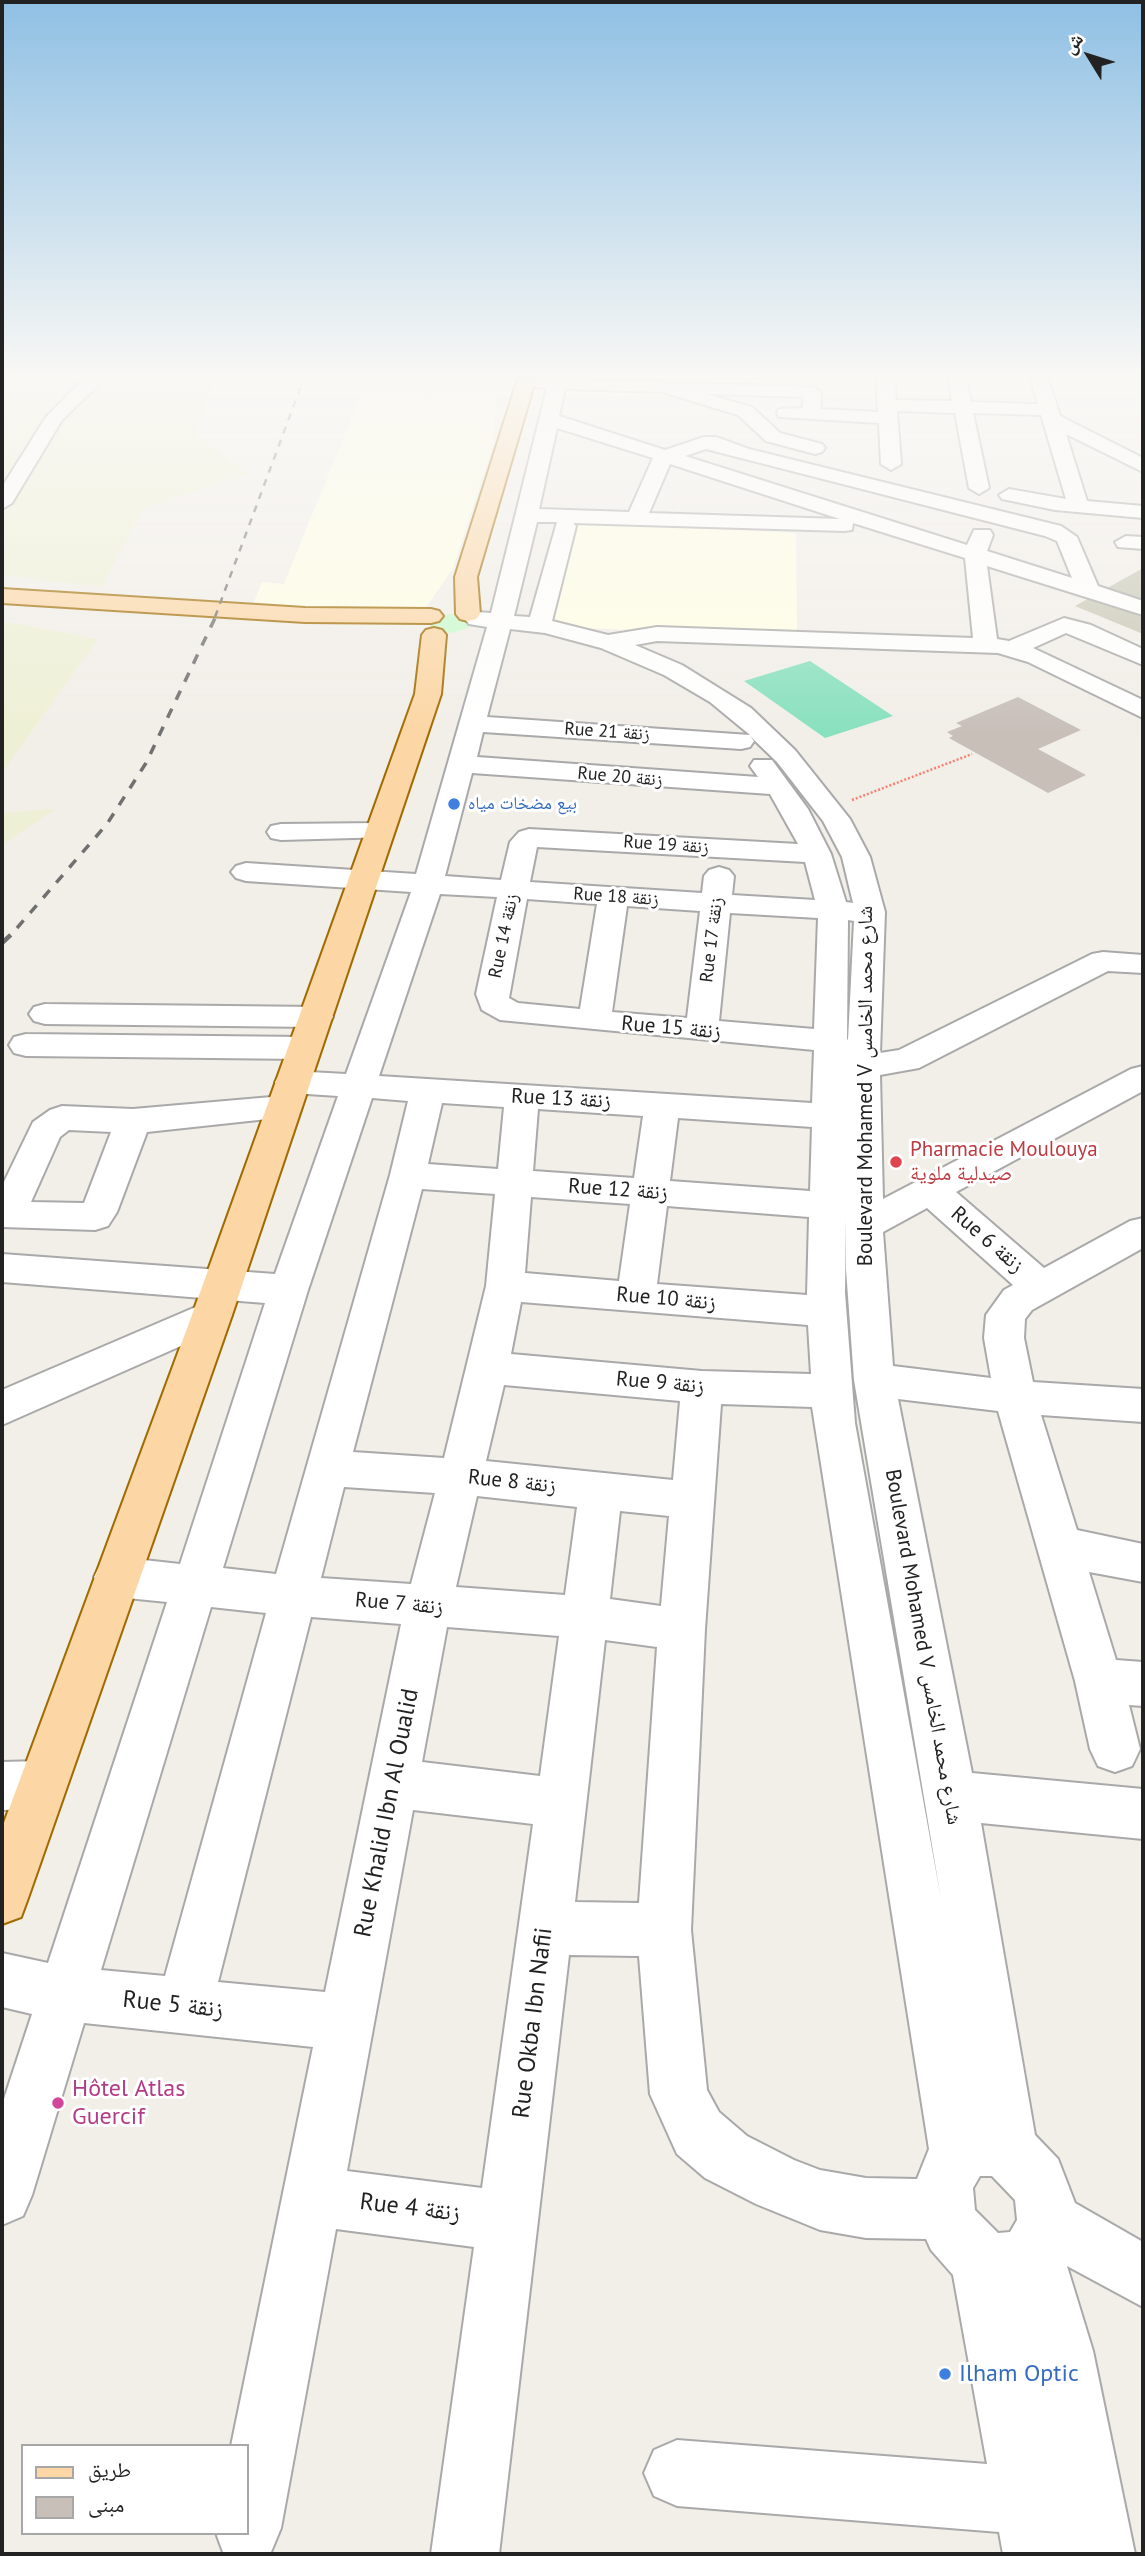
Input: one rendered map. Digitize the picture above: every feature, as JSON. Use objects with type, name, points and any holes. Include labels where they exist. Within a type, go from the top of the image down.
[{"type":"main road","points":[[2,1898],[22,1786],[117,1577],[217,1300],[432,676],[443,663],[461,626],[466,577],[490,497]]},
{"type":"main road","points":[[2,596],[461,626]]},
{"type":"street","points":[[2,2194],[289,1290],[428,885],[473,724],[461,626],[528,515],[532,497]]},
{"type":"street","points":[[636,519],[645,497]]},
{"type":"street","points":[[721,522],[728,497]]},
{"type":"street","points":[[795,497],[1143,608]]},
{"type":"street","points":[[917,497],[1066,537],[1088,590]]},
{"type":"street","points":[[1028,497],[1079,507],[1143,512]]},
{"type":"street","points":[[1076,497],[1079,507]]},
{"type":"street","points":[[528,515],[883,525],[928,500]]},
{"type":"street","points":[[986,646],[975,554],[989,515]]},
{"type":"street","points":[[540,623],[565,526]]},
{"type":"street","points":[[1013,648],[1064,625],[1139,652]]},
{"type":"street","name":"Boulevard Mohamed V شارع محمد الخامس","points":[[461,626],[559,629],[609,643],[673,670],[742,713],[786,756],[826,805],[856,857],[870,912],[863,1067],[867,1224],[853,1386],[834,1423],[971,2172]]},
{"type":"street","name":"Boulevard Mohamed V شارع محمد الخامس","points":[[461,626],[569,645],[613,659],[675,688],[741,741],[794,809],[817,854],[833,910],[827,1312],[853,1386],[951,1794],[971,2172]]},
{"type":"street","points":[[609,643],[657,634],[1013,648],[1037,657],[1143,710]]},
{"type":"street","name":"Rue 21 زنقة","points":[[473,724],[741,741]]},
{"type":"street","name":"Rue 20 زنقة","points":[[462,764],[779,787]]},
{"type":"street","points":[[282,832],[380,831]]},
{"type":"street","name":"Rue 19 زنقة","points":[[523,849],[524,842],[537,836],[817,854]]},
{"type":"street","name":"Rue 14 زنقة","points":[[511,1013],[493,1003],[492,994],[523,849]]},
{"type":"street","name":"Rue 17 زنقة","points":[[702,1031],[722,849]]},
{"type":"street","name":"Rue 18 زنقة","points":[[246,872],[870,912]]},
{"type":"street","points":[[594,1021],[613,897]]},
{"type":"street","points":[[863,1067],[907,1060],[1103,961],[1143,964]]},
{"type":"street","name":"Rue 15 زنقة","points":[[511,1013],[832,1041]]},
{"type":"street","points":[[45,1014],[299,1064]]},
{"type":"street","points":[[26,1045],[299,1064]]},
{"type":"street","points":[[289,1290],[217,1300],[9,1269],[17,1215],[50,1124],[62,1118],[133,1121],[299,1064]]},
{"type":"street","name":"Rue 13 زنقة","points":[[299,1064],[358,1087],[829,1116]]},
{"type":"street","points":[[867,1224],[1140,1083]]},
{"type":"street","points":[[184,2007],[368,1315],[408,1175],[427,1091]]},
{"type":"street","name":"Rue Khalid Ibn Al Oualid","points":[[248,2521],[428,1606],[462,1477],[505,1286],[522,1097]]},
{"type":"street","points":[[636,1297],[662,1105]]},
{"type":"street","points":[[17,1215],[88,1219],[99,1212],[133,1121]]},
{"type":"street","name":"Rue 12 زنقة","points":[[408,1175],[827,1205]]},
{"type":"street","name":"Rue 6 زنقة","points":[[932,1192],[1042,1289]]},
{"type":"street","points":[[1115,1749],[1121,1683],[1058,1546],[1015,1397],[1003,1338],[1006,1315],[1018,1300],[1143,1231]]},
{"type":"street","name":"Rue 10 زنقة","points":[[505,1286],[827,1312]]},
{"type":"street","points":[[2,1408],[217,1300]]},
{"type":"street","name":"Rue 9 زنقة","points":[[488,1368],[702,1387],[853,1386],[1143,1405]]},
{"type":"street","points":[[677,2473],[1033,2528],[1020,2244],[1045,2199],[1037,2179],[1024,2163],[971,2172],[866,2208],[820,2200],[726,2157],[698,2133],[679,2094],[664,1930],[682,1629],[702,1387]]},
{"type":"street","name":"Rue 8 زنقة","points":[[329,1468],[462,1477],[694,1500]]},
{"type":"street","name":"Rue Okba Ibn Nafii","points":[[465,2554],[601,1491]]},
{"type":"street","points":[[1058,1546],[1143,1563]]},
{"type":"street","name":"Rue 7 زنقة","points":[[117,1577],[295,1595],[585,1617],[682,1629]]},
{"type":"street","points":[[394,1783],[561,1802]]},
{"type":"street","points":[[951,1794],[1143,1814]]},
{"type":"street","points":[[545,1928],[664,1930]]},
{"type":"street","name":"Rue 5 زنقة","points":[[2,1980],[65,1994],[345,2022]]},
{"type":"street","points":[[971,2172],[952,2229],[964,2245],[1020,2244],[1143,2276]]},
{"type":"street","name":"Rue 4 زنقة","points":[[312,2196],[508,2221]]},
{"type":"street","points":[[1020,2244],[1061,2351],[1101,2554]]},
{"type":"street","name":"Rue Khalid Ibn Al Oualid","points":[[242,2554],[245,2535]]},
{"type":"path","points":[[826,805],[853,800],[972,754]]},
{"type":"shaded area","points":[[2,497],[178,497],[142,509],[102,587],[2,575]]},
{"type":"shaded area","points":[[319,497],[476,497],[453,568],[424,610],[376,614],[254,602],[262,582],[284,584]]},
{"type":"shaded area","points":[[573,523],[796,533],[797,637],[586,628],[551,618]]},
{"type":"shaded area","points":[[1143,568],[1143,634],[1075,606]]},
{"type":"shaded area","points":[[2,621],[98,639],[2,773]]},
{"type":"shaded area","points":[[55,809],[2,845],[2,813]]},
{"type":"green space","points":[[459,615],[472,622],[472,626],[453,633],[435,631],[430,626],[440,616]]},
{"type":"green space","points":[[810,661],[893,716],[825,738],[744,681]]},
{"type":"building","points":[[1018,697],[1081,730],[1038,749],[1086,775],[1048,793],[949,738],[953,736],[947,732],[962,726],[956,723]]},
{"type":"railway","points":[[215,617],[260,497]]},
{"type":"railway","points":[[17,928],[107,824],[146,763],[216,616]]},
{"type":"railway","points":[[2,943],[19,927]]},
{"type":"place","name":"بيع مضخات مياه","points":[[454,804]]},
{"type":"place","name":"Pharmacie Moulouya صيدلية ملوية","points":[[896,1162]]},
{"type":"place","name":"Hôtel Atlas Guercif","points":[[58,2103]]},
{"type":"place","name":"Ilham Optic","points":[[945,2374]]}]
